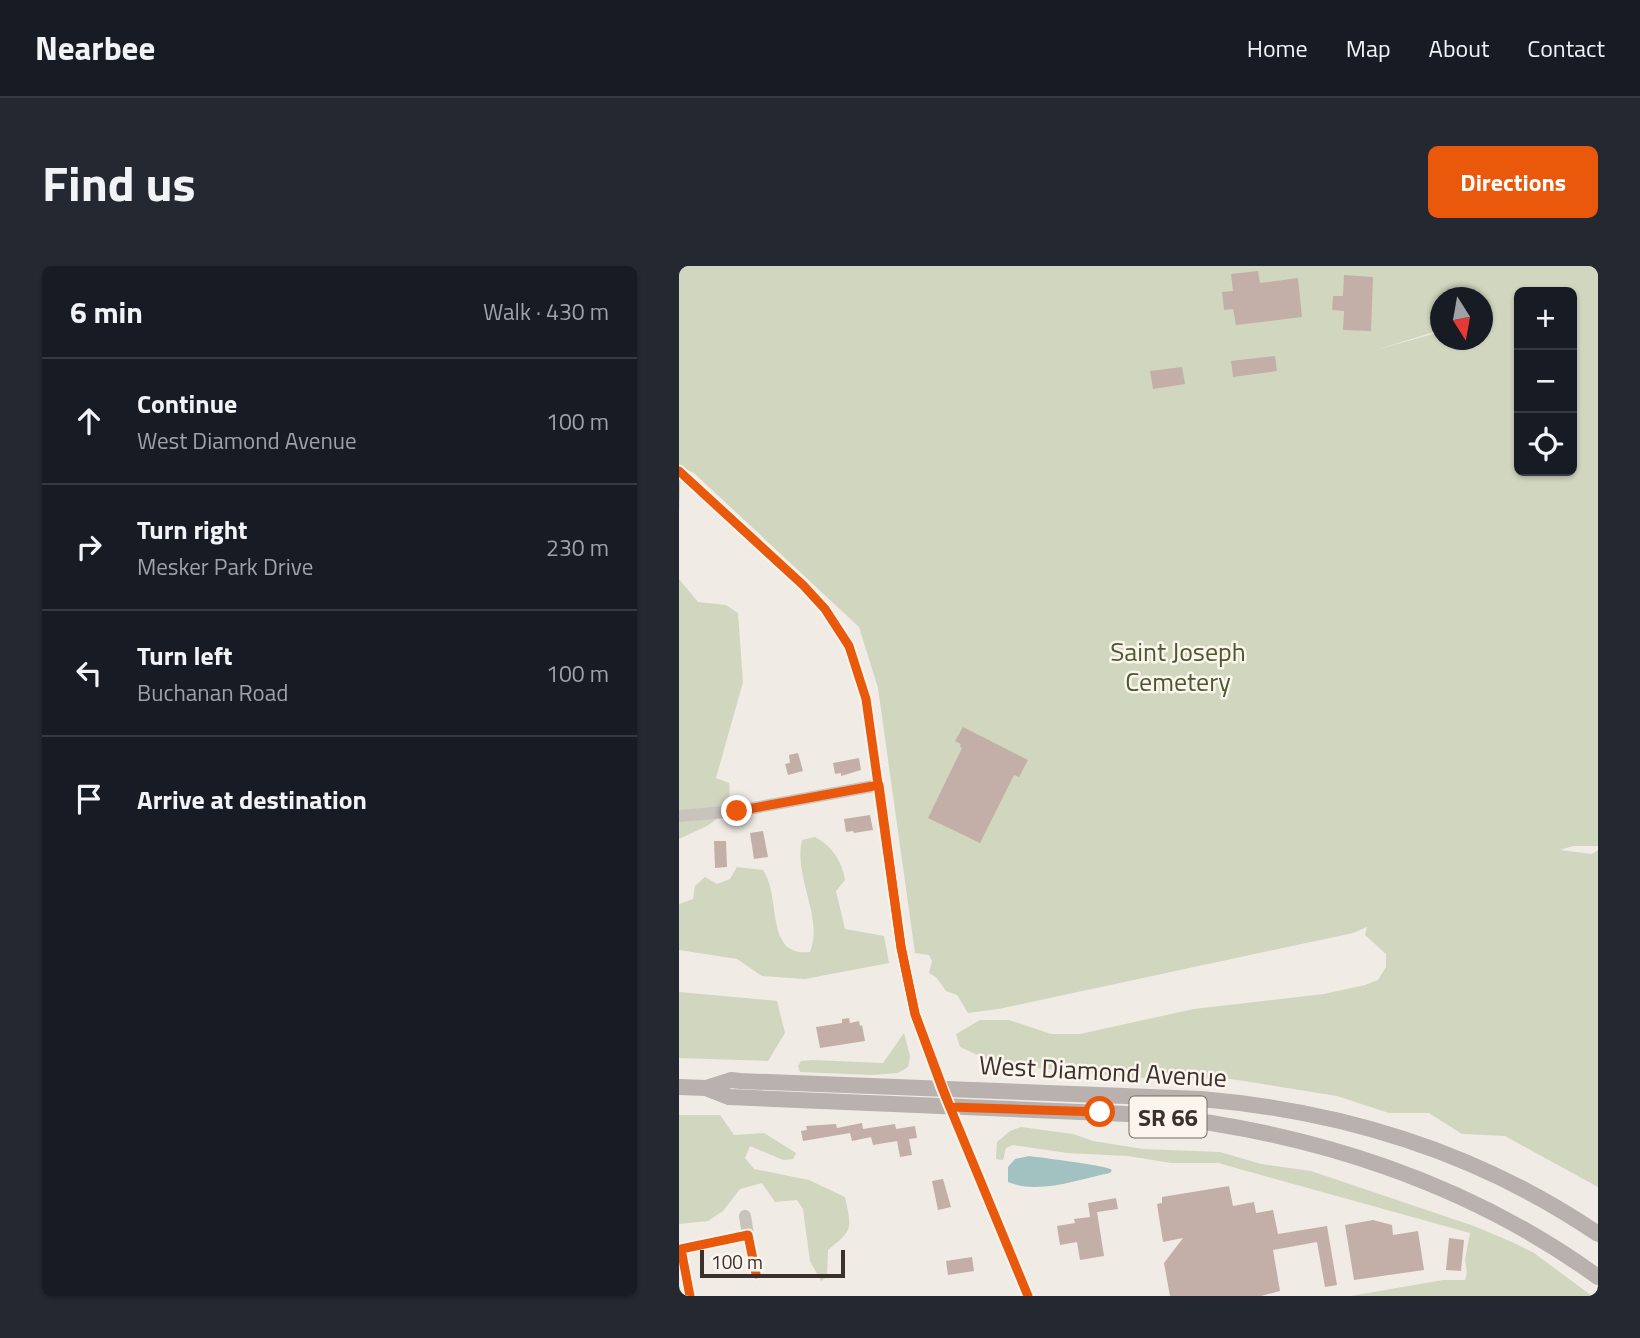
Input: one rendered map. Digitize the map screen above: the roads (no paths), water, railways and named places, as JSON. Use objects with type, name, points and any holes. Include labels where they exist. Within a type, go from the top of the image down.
[{"type":"main road","name":"West Diamond Avenue","points":[[706,1088],[731,1080],[1201,1099],[1263,1105],[1309,1113],[1387,1133],[1446,1153],[1525,1188],[1598,1234]]},
{"type":"main road","name":"West Diamond Avenue","points":[[679,1087],[706,1088],[729,1097],[1151,1115],[1219,1123],[1302,1140],[1396,1170],[1457,1195],[1512,1222],[1598,1277]]},
{"type":"main road","points":[[1555,1205],[1598,1223]]},
{"type":"street","points":[[679,471],[803,585],[836,624],[849,646],[866,699],[901,947],[915,1014],[942,1088],[1028,1296]]},
{"type":"street","points":[[679,816],[737,811],[879,785]]},
{"type":"street","points":[[745,1216],[755,1275]]},
{"type":"street","points":[[690,1296],[680,1249],[748,1235]]},
{"type":"water","points":[[1029,1156],[1112,1170],[1110,1173],[1046,1186],[1020,1186],[1008,1182],[1008,1167],[1015,1159]]},
{"type":"park label","name":"Saint Joseph Cemetery","points":[[1178,666]]}]
